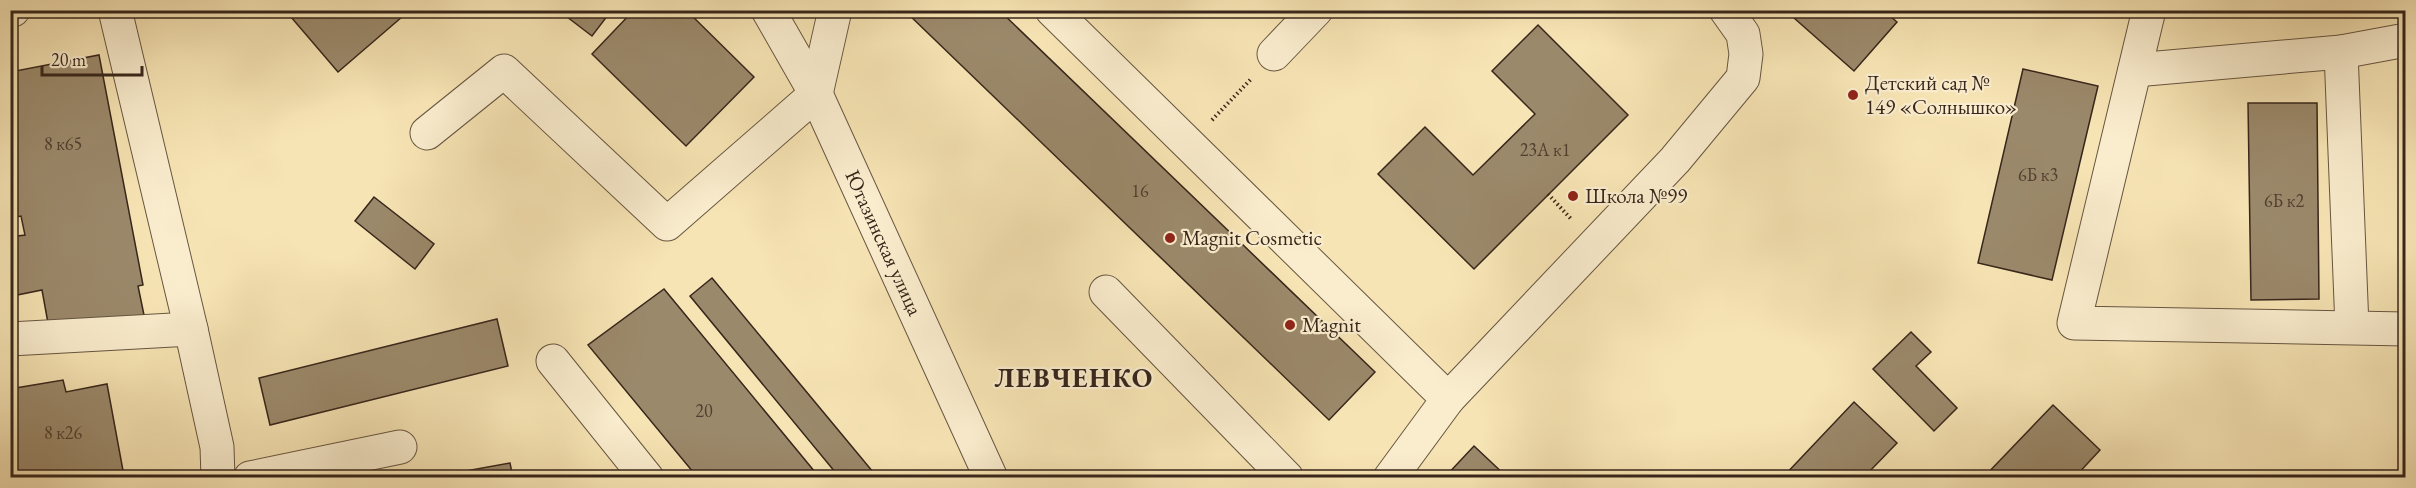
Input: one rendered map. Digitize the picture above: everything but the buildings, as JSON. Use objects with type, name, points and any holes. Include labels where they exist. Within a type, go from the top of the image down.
[{"type":"street","points":[[115,10],[191,329],[216,447],[218,477]]},
{"type":"street","name":"Ютазинская улица","points":[[768,10],[816,94],[991,477]]},
{"type":"street","points":[[427,133],[504,71],[666,224],[816,94],[835,10]]},
{"type":"street","points":[[1052,10],[1448,399]]},
{"type":"street","points":[[1274,54],[1316,10]]},
{"type":"street","points":[[1390,477],[1448,399],[1675,160],[1743,78],[1746,54],[1743,34],[1726,10]]},
{"type":"street","points":[[2150,10],[2074,323],[2406,329]]},
{"type":"street","points":[[2135,70],[2341,52],[2406,40]]},
{"type":"street","points":[[2341,52],[2352,327]]},
{"type":"street","points":[[1106,292],[1287,477]]},
{"type":"street","points":[[10,339],[191,329]]},
{"type":"street","points":[[553,361],[647,477]]},
{"type":"street","points":[[250,477],[400,447]]},
{"type":"path","points":[[1189,145],[1274,54]]},
{"type":"place","name":"Детский сад № 149 «Солнышко»","points":[[1853,95]]},
{"type":"place","name":"Школа №99","points":[[1573,196]]},
{"type":"place","name":"Magnit Cosmetic","points":[[1170,238]]},
{"type":"place","name":"Magnit","points":[[1290,325]]},
{"type":"district","name":"ЛЕВЧЕНКО","points":[[1074,378]]}]
